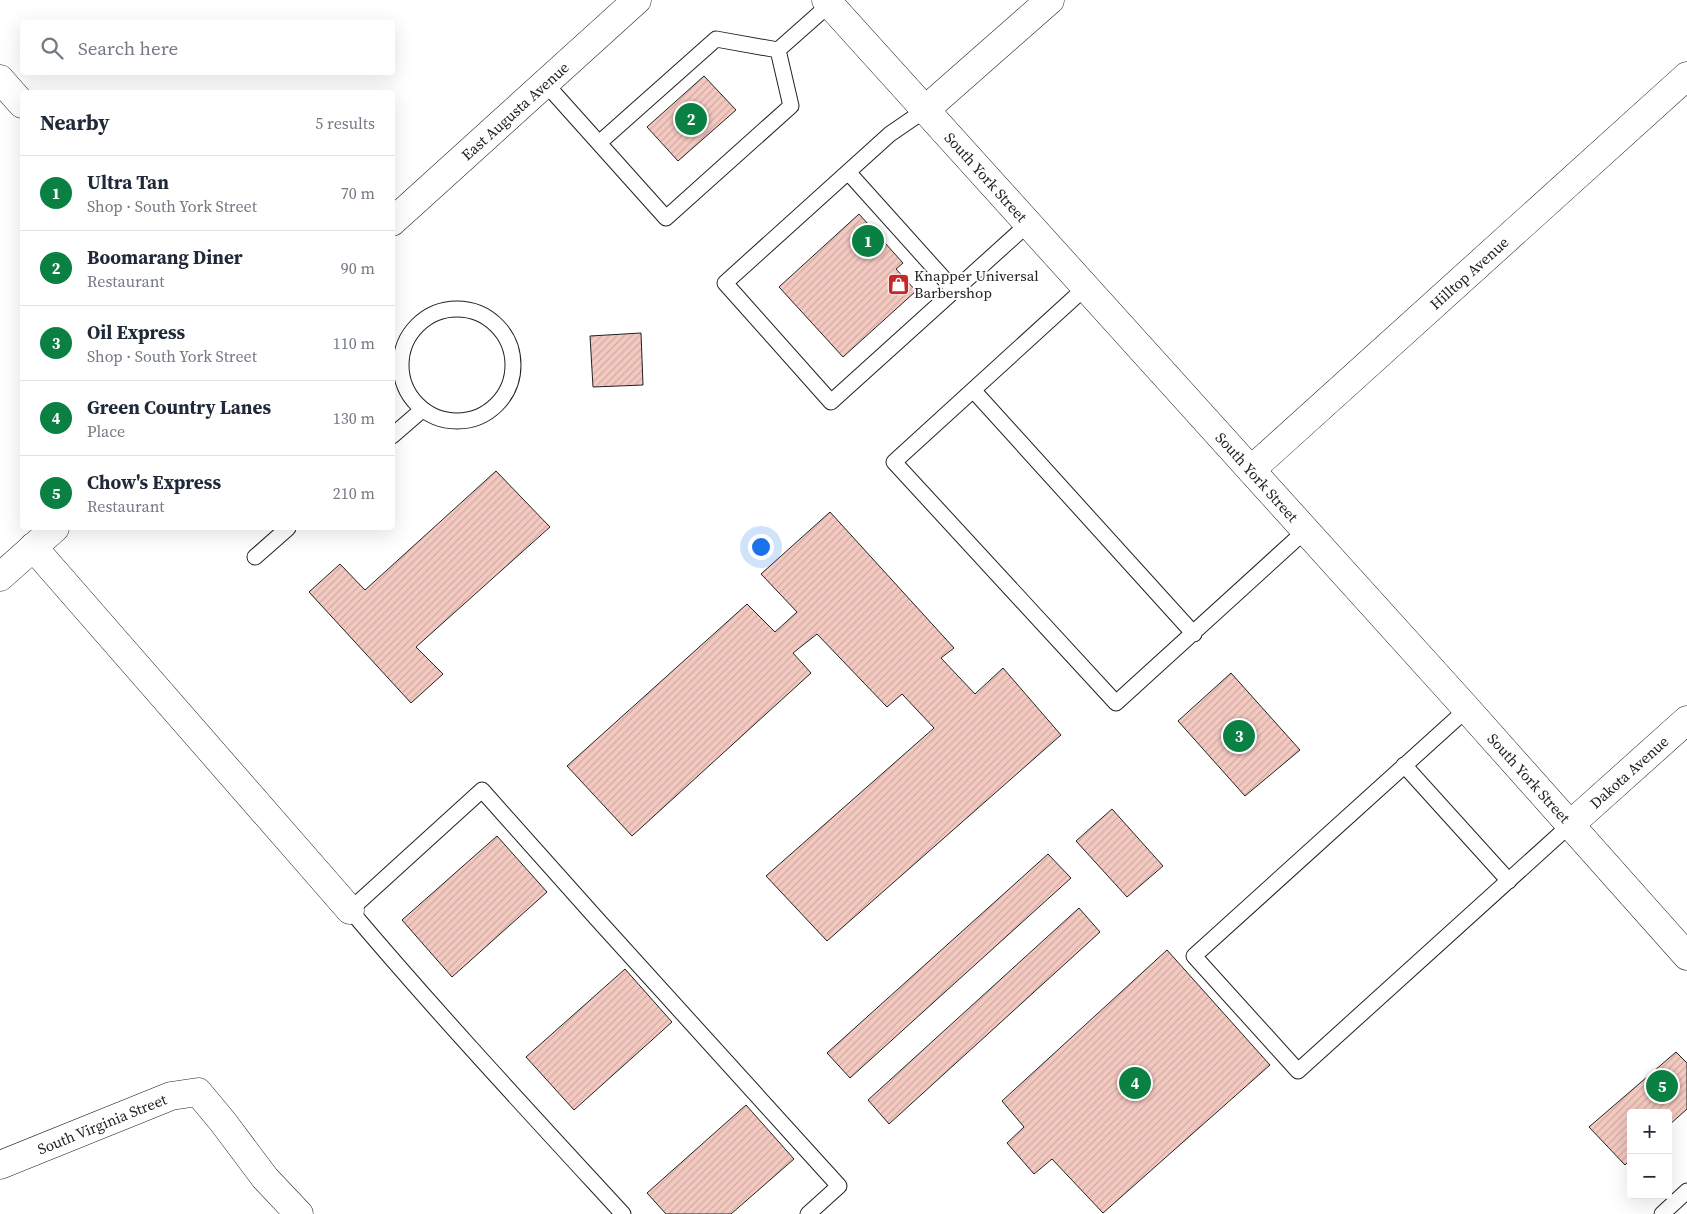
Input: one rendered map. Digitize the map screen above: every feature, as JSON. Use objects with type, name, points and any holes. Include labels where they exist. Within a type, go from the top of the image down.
[{"type":"street","name":"East Augusta Avenue","points":[[395,219],[637,0]]},
{"type":"street","points":[[925,110],[1050,0]]},
{"type":"street","name":"South York Street","points":[[828,2],[1571,824],[1687,956]]},
{"type":"street","name":"Hilltop Avenue","points":[[1251,470],[1687,76]]},
{"type":"street","points":[[0,79],[20,102]]},
{"type":"street","points":[[0,578],[53,530]]},
{"type":"street","points":[[33,547],[350,910]]},
{"type":"street","name":"Dakota Avenue","points":[[1571,824],[1687,720]]},
{"type":"street","name":"South Virginia Street","points":[[0,1165],[171,1096],[198,1092],[224,1122],[265,1178],[299,1214]]},
{"type":"lane","points":[[778,50],[828,2]]},
{"type":"lane","points":[[599,144],[716,39],[778,50]]},
{"type":"lane","points":[[544,83],[666,218],[791,106],[778,50]]},
{"type":"lane","points":[[925,110],[890,134],[725,283],[831,402],[1028,224]]},
{"type":"lane","points":[[848,172],[954,290]]},
{"type":"lane","points":[[1086,287],[894,462],[1116,703],[1305,531]]},
{"type":"lane","points":[[450,309],[468,310],[485,316],[500,327],[509,343],[514,360],[512,378],[505,395],[493,409],[477,418],[458,422],[439,419],[422,410],[410,396],[397,373],[406,341],[417,325],[432,314],[450,309]]},
{"type":"lane","points":[[973,390],[1194,634]]},
{"type":"lane","points":[[395,433],[422,410]]},
{"type":"lane","points":[[255,557],[286,530]]},
{"type":"lane","points":[[1467,709],[1194,956],[1200,963],[1298,1071],[1571,824]]},
{"type":"lane","points":[[1404,765],[1509,881]]},
{"type":"lane","points":[[623,1214],[462,1039],[350,910],[482,790],[596,919],[839,1186],[808,1214]]},
{"type":"lane","points":[[1662,1214],[1687,1191]]},
{"type":"building","points":[[704,76],[736,110],[678,161],[647,127]]},
{"type":"building","points":[[859,214],[903,263],[896,269],[916,291],[843,357],[779,287]]},
{"type":"building","points":[[641,333],[643,385],[593,387],[590,336]]},
{"type":"building","points":[[496,471],[550,527],[416,647],[443,674],[411,703],[309,592],[340,564],[365,590]]},
{"type":"building","points":[[830,512],[954,648],[941,658],[975,694],[1003,668],[1061,735],[827,941],[766,876],[934,728],[902,694],[887,707],[817,634],[793,653],[811,673],[632,836],[567,766],[747,604],[775,632],[797,612],[761,574]]},
{"type":"building","points":[[1231,673],[1300,750],[1245,796],[1178,721]]},
{"type":"building","points":[[1112,809],[1163,866],[1127,897],[1076,841]]},
{"type":"building","points":[[497,836],[547,892],[452,977],[402,920]]},
{"type":"building","points":[[1048,854],[1071,878],[850,1078],[827,1053]]},
{"type":"building","points":[[1079,908],[1100,932],[889,1124],[868,1100]]},
{"type":"building","points":[[1167,950],[1270,1065],[1103,1213],[1052,1159],[1034,1174],[1007,1143],[1024,1127],[1002,1101]]},
{"type":"building","points":[[625,969],[672,1022],[574,1110],[526,1057]]},
{"type":"building","points":[[1676,1052],[1687,1063],[1687,1109],[1672,1122],[1672,1109],[1627,1109],[1627,1163],[1625,1165],[1589,1127]]},
{"type":"building","points":[[746,1105],[794,1159],[731,1214],[666,1214],[647,1193]]},
{"type":"place","name":"Boomarang Diner","points":[[691,119]]},
{"type":"place","name":"Ultra Tan","points":[[868,241]]},
{"type":"place","name":"Knapper Universal Barbershop","points":[[898,284]]},
{"type":"place","name":"Oil Express","points":[[1239,736]]},
{"type":"place","name":"Green Country Lanes","points":[[1135,1083]]},
{"type":"place","name":"Chow's Express","points":[[1662,1086]]}]
